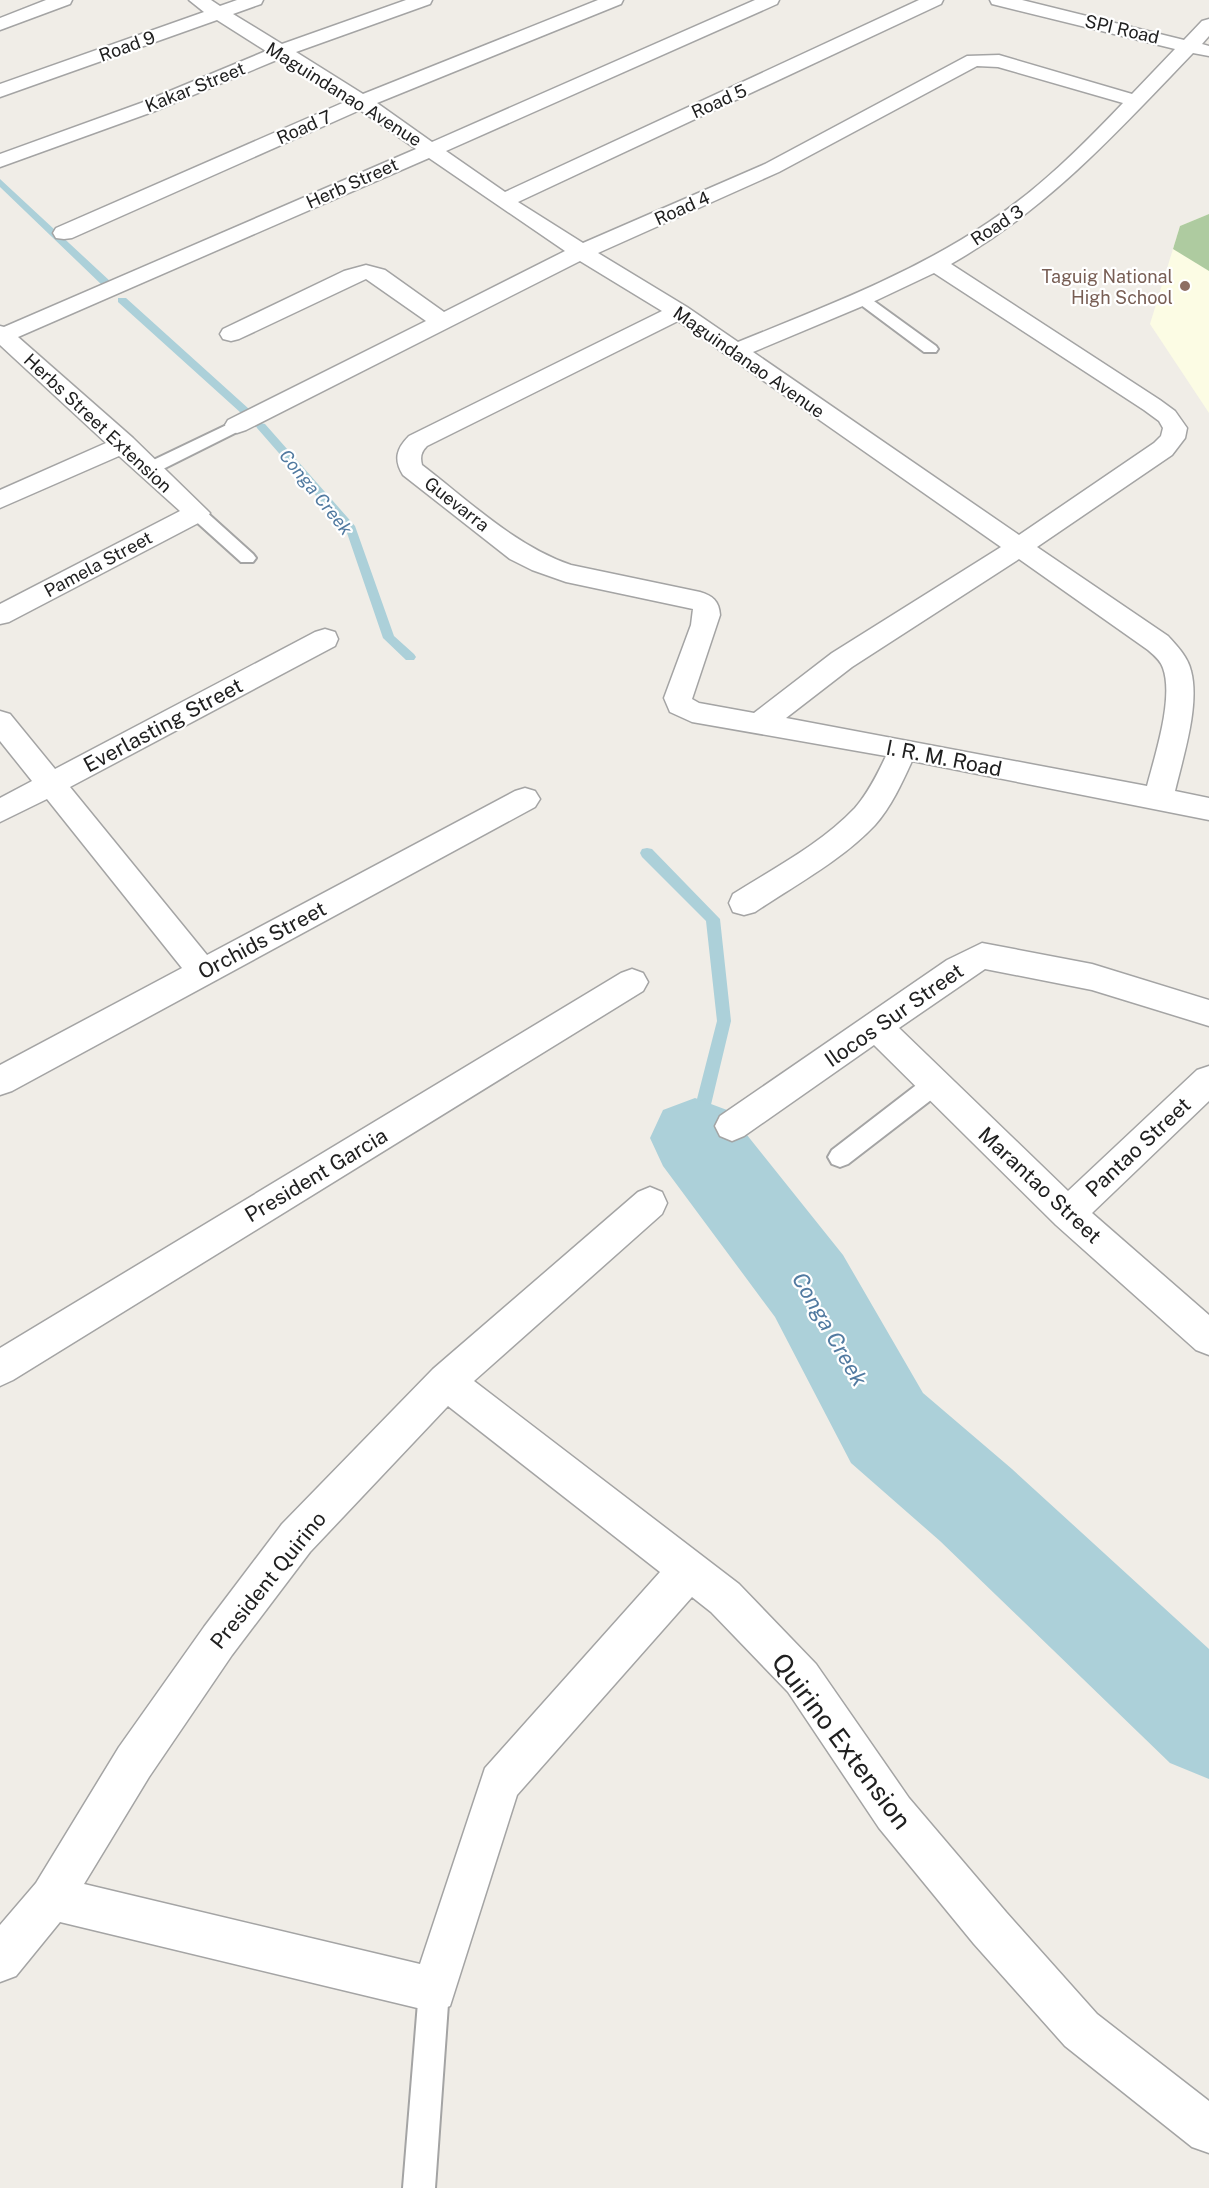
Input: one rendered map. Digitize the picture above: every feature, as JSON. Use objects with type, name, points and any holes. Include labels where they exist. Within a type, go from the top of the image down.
[{"type":"street","points":[[0,24],[63,0]]},
{"type":"street","name":"Maguindanao Avenue","points":[[198,0],[362,102],[503,201],[679,312],[1158,643],[1170,655],[1178,671],[1180,693],[1159,798]]},
{"type":"street","name":"Road 9","points":[[0,91],[254,0]]},
{"type":"street","name":"Kakar Street","points":[[0,161],[148,107],[279,52],[423,0]]},
{"type":"street","name":"Road 7","points":[[64,233],[362,102],[614,0]]},
{"type":"street","name":"Herb Street","points":[[1,335],[216,244],[430,148],[648,56],[770,0]]},
{"type":"street","name":"Road 5","points":[[503,201],[934,0]]},
{"type":"street","name":"SPI Road","points":[[999,0],[1199,49]]},
{"type":"street","name":"Road 3","points":[[734,352],[862,299],[934,263],[996,227],[1029,204],[1096,146],[1136,101],[1199,49],[1209,25]]},
{"type":"street","name":"Road 4","points":[[237,425],[581,252],[772,168],[974,60],[999,61],[1136,101]]},
{"type":"street","points":[[759,724],[842,660],[1019,547],[1162,449],[1173,438],[1175,428],[1167,416],[1152,405],[934,263]]},
{"type":"street","points":[[231,334],[352,276],[366,272],[377,275],[443,322]]},
{"type":"street","name":"Guevarra","points":[[679,312],[418,441],[411,448],[408,456],[412,470],[519,553],[541,564],[566,573],[700,601],[705,604],[707,608],[703,626],[678,692],[680,705]]},
{"type":"street","name":"Herbs Street Extension","points":[[1,335],[124,444],[197,513]]},
{"type":"street","points":[[0,500],[124,444]]},
{"type":"street","name":"Pamela Street","points":[[0,615],[197,513]]},
{"type":"street","name":"Everlasting Street","points":[[0,811],[325,639]]},
{"type":"street","name":"I. R. M. Road","points":[[680,705],[692,712],[904,749],[1209,809]]},
{"type":"street","points":[[0,721],[203,972]]},
{"type":"street","points":[[744,903],[831,844],[865,816],[887,784],[904,749]]},
{"type":"street","name":"Orchids Street","points":[[0,1081],[525,799]]},
{"type":"street","name":"Ilocos Sur Street","points":[[732,1126],[958,969],[982,956],[1092,977],[1209,1013]]},
{"type":"street","name":"President Garcia","points":[[0,1368],[632,982]]},
{"type":"street","name":"Marantao Street","points":[[876,1027],[1068,1214],[1209,1338]]},
{"type":"street","name":"Pantao Street","points":[[1068,1214],[1209,1080]]},
{"type":"street","name":"President Quirino","points":[[0,1960],[51,1898],[134,1762],[218,1641],[296,1538],[446,1382],[650,1203]]},
{"type":"street","name":"Quirino Extension","points":[[446,1382],[725,1598],[801,1677],[894,1813],[990,1928],[1081,2030],[1209,2130]]},
{"type":"street","points":[[51,1898],[434,1990],[500,1783],[689,1570]]},
{"type":"lane","points":[[862,299],[930,348]]},
{"type":"lane","points":[[149,469],[237,425]]},
{"type":"lane","points":[[197,513],[247,558]]},
{"type":"lane","points":[[840,1157],[936,1083]]},
{"type":"lane","points":[[419,2188],[434,1990]]},
{"type":"shaded area","name":"Taguig National High School","points":[[1209,214],[1209,413],[1150,324],[1180,226]]},
{"type":"green space","points":[[1209,214],[1209,271],[1173,249],[1180,226]]},
{"type":"waterway","points":[[0,182],[107,284]]},
{"type":"waterway","points":[[122,300],[245,411]]},
{"type":"waterway","name":"Conga Creek","points":[[261,426],[351,529],[389,638],[410,657]]},
{"type":"waterway","name":"Conga Creek","points":[[647,853],[713,919],[724,1021],[695,1138]]},
{"type":"waterway","name":"Conga Creek","points":[[695,1138],[809,1286],[887,1428],[976,1505],[1209,1724]]},
{"type":"place","name":"Taguig National High School","points":[[1185,286]]}]
